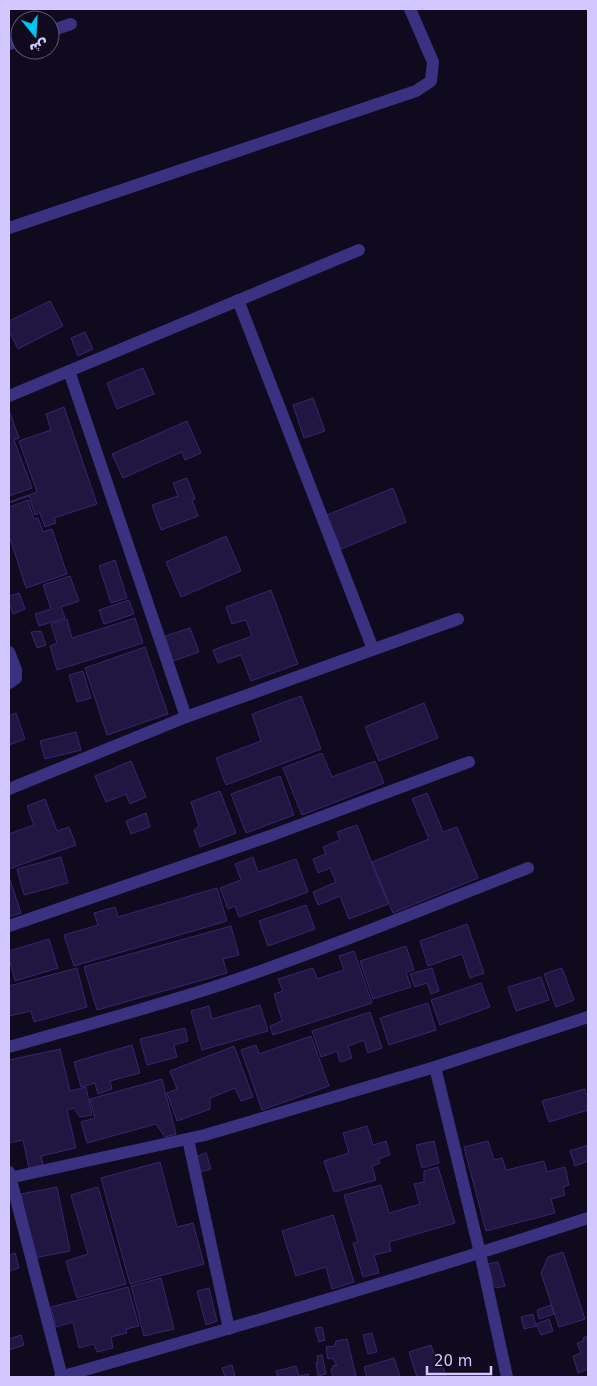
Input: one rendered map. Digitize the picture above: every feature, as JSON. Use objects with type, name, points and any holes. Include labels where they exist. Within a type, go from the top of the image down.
[{"type":"street","points":[[9,228],[416,91],[431,81],[433,62],[410,9]]},
{"type":"street","points":[[60,28],[71,24]]},
{"type":"street","points":[[9,396],[359,250]]},
{"type":"street","points":[[238,300],[373,649]]},
{"type":"street","points":[[69,370],[186,717]]},
{"type":"street","points":[[9,789],[186,717],[458,619]]},
{"type":"street","points":[[9,652],[16,670],[16,678],[9,683]]},
{"type":"street","points":[[9,926],[270,836],[469,762]]},
{"type":"street","points":[[9,1047],[220,985],[322,948],[528,868]]},
{"type":"street","points":[[588,1017],[435,1067],[188,1139],[9,1176],[61,1377],[229,1329],[480,1253],[588,1218]]},
{"type":"street","points":[[435,1067],[480,1253],[507,1377]]},
{"type":"street","points":[[188,1139],[229,1329]]},
{"type":"building","points":[[50,301],[63,326],[18,349],[9,331],[9,321]]},
{"type":"building","points":[[85,332],[93,349],[78,356],[71,338]]},
{"type":"building","points":[[143,368],[154,394],[117,409],[107,383]]},
{"type":"building","points":[[313,398],[325,431],[304,438],[293,405]]},
{"type":"building","points":[[64,407],[97,504],[54,518],[56,523],[45,527],[40,513],[35,515],[29,496],[9,502],[37,492],[19,441],[51,430],[46,414]]},
{"type":"building","points":[[9,413],[19,438],[14,440],[32,488],[9,496]]},
{"type":"building","points":[[187,421],[201,453],[185,460],[182,452],[123,478],[112,454]]},
{"type":"building","points":[[187,478],[195,499],[192,500],[198,516],[161,530],[152,505],[178,496],[173,483]]},
{"type":"building","points":[[393,488],[406,522],[341,549],[327,515]]},
{"type":"building","points":[[28,500],[34,519],[38,518],[43,532],[52,529],[67,574],[26,588],[9,535],[9,507]]},
{"type":"building","points":[[226,536],[241,571],[181,597],[166,562]]},
{"type":"building","points":[[115,560],[127,598],[111,603],[99,566]]},
{"type":"building","points":[[70,576],[79,601],[61,607],[65,618],[39,626],[35,614],[51,609],[43,585]]},
{"type":"building","points":[[271,590],[298,664],[251,681],[241,655],[218,663],[213,650],[252,636],[246,620],[232,624],[226,607]]},
{"type":"building","points":[[19,593],[25,609],[13,614],[9,603],[9,596]]},
{"type":"building","points":[[129,600],[134,614],[104,624],[99,610]]},
{"type":"building","points":[[135,618],[143,643],[57,670],[50,646],[57,643],[51,624],[67,619],[72,638]]},
{"type":"building","points":[[190,628],[199,652],[173,661],[165,636]]},
{"type":"building","points":[[41,631],[46,645],[37,648],[31,632]]},
{"type":"building","points":[[145,647],[168,714],[107,735],[85,668]]},
{"type":"building","points":[[83,671],[91,698],[77,702],[69,675]]},
{"type":"building","points":[[301,696],[321,749],[226,785],[216,758],[261,741],[252,714]]},
{"type":"building","points":[[424,703],[438,738],[379,761],[365,727]]},
{"type":"building","points":[[16,713],[25,739],[9,745],[9,716]]},
{"type":"building","points":[[76,732],[81,750],[45,759],[40,741]]},
{"type":"building","points":[[322,753],[332,777],[375,761],[384,783],[302,815],[283,768]]},
{"type":"building","points":[[131,761],[146,797],[130,804],[126,794],[106,802],[95,776]]},
{"type":"building","points":[[280,776],[294,815],[246,833],[231,794]]},
{"type":"building","points":[[220,791],[236,833],[200,847],[194,830],[199,826],[191,802]]},
{"type":"building","points":[[427,793],[443,832],[457,827],[478,878],[393,913],[372,862],[429,839],[412,799]]},
{"type":"building","points":[[45,799],[57,831],[69,827],[76,845],[9,869],[9,834],[34,825],[27,806]]},
{"type":"building","points":[[146,813],[150,827],[131,834],[126,821]]},
{"type":"building","points":[[357,825],[388,904],[349,919],[340,896],[318,905],[313,892],[336,882],[330,868],[318,873],[313,859],[326,854],[323,847],[340,840],[337,832]]},
{"type":"building","points":[[61,857],[68,883],[24,895],[17,869]]},
{"type":"building","points":[[253,857],[258,872],[296,859],[308,892],[239,917],[235,906],[228,909],[220,888],[241,880],[235,864]]},
{"type":"building","points":[[9,877],[21,913],[9,917]]},
{"type":"building","points":[[217,888],[227,921],[74,966],[64,935],[98,925],[94,913],[115,907],[118,917]]},
{"type":"building","points":[[306,905],[315,929],[268,946],[259,921]]},
{"type":"building","points":[[467,924],[484,973],[470,978],[462,954],[428,966],[420,941]]},
{"type":"building","points":[[231,926],[239,955],[223,959],[227,973],[97,1010],[84,967]]},
{"type":"building","points":[[49,939],[58,968],[15,981],[9,951]]},
{"type":"building","points":[[406,946],[414,970],[406,972],[411,987],[373,999],[360,961]]},
{"type":"building","points":[[354,951],[372,1003],[273,1035],[270,1026],[282,1021],[274,994],[283,991],[278,979],[313,968],[317,979],[344,970],[339,956]]},
{"type":"building","points":[[77,968],[87,1007],[34,1022],[31,1011],[9,1016],[9,986]]},
{"type":"building","points":[[432,968],[439,991],[431,994],[427,983],[415,987],[410,974]]},
{"type":"building","points":[[562,968],[574,1000],[556,1007],[544,974]]},
{"type":"building","points":[[541,977],[549,1000],[516,1011],[508,987]]},
{"type":"building","points":[[481,983],[490,1007],[440,1025],[431,1000]]},
{"type":"building","points":[[428,1003],[436,1030],[389,1045],[380,1018]]},
{"type":"building","points":[[260,1005],[268,1031],[202,1050],[191,1011],[209,1006],[212,1019]]},
{"type":"building","points":[[370,1012],[382,1048],[368,1053],[364,1040],[348,1046],[352,1058],[340,1062],[337,1051],[321,1057],[312,1031]]},
{"type":"building","points":[[185,1028],[188,1041],[174,1045],[177,1057],[147,1065],[140,1039]]},
{"type":"building","points":[[311,1036],[329,1086],[262,1110],[241,1050],[256,1045],[259,1054]]},
{"type":"building","points":[[132,1045],[140,1073],[110,1081],[112,1089],[98,1094],[95,1083],[81,1087],[74,1062]]},
{"type":"building","points":[[234,1046],[253,1097],[241,1101],[235,1088],[210,1098],[210,1109],[177,1121],[167,1093],[177,1089],[170,1071]]},
{"type":"building","points":[[60,1049],[70,1091],[86,1087],[92,1115],[80,1117],[74,1108],[67,1110],[76,1148],[41,1156],[43,1165],[29,1168],[23,1140],[9,1143],[9,1060]]},
{"type":"building","points":[[162,1079],[176,1134],[165,1137],[156,1124],[87,1143],[81,1122],[95,1118],[90,1099]]},
{"type":"building","points":[[585,1089],[586,1095],[588,1094],[588,1110],[549,1122],[542,1101]]},
{"type":"building","points":[[367,1126],[373,1145],[386,1141],[390,1155],[378,1159],[380,1163],[372,1166],[376,1180],[334,1192],[324,1161],[349,1153],[343,1133]]},
{"type":"building","points":[[434,1141],[439,1163],[422,1168],[416,1145]]},
{"type":"building","points":[[488,1141],[494,1160],[502,1158],[506,1170],[544,1161],[547,1172],[565,1167],[569,1185],[563,1187],[565,1195],[551,1199],[555,1213],[486,1231],[464,1147]]},
{"type":"building","points":[[588,1145],[588,1161],[575,1166],[570,1151]]},
{"type":"building","points":[[206,1153],[211,1169],[200,1172],[195,1157]]},
{"type":"building","points":[[160,1162],[177,1227],[193,1223],[204,1264],[130,1284],[101,1178]]},
{"type":"building","points":[[438,1167],[455,1223],[389,1242],[391,1251],[374,1255],[379,1273],[363,1277],[353,1243],[358,1242],[344,1195],[381,1185],[389,1213],[420,1204],[414,1184],[424,1182],[424,1171]]},
{"type":"building","points":[[57,1187],[70,1251],[34,1258],[21,1194]]},
{"type":"building","points":[[98,1187],[126,1284],[77,1298],[66,1261],[88,1254],[71,1195]]},
{"type":"building","points":[[333,1215],[354,1282],[332,1289],[326,1267],[296,1276],[282,1231]]},
{"type":"building","points":[[563,1252],[585,1319],[559,1327],[541,1273],[548,1257]]},
{"type":"building","points":[[15,1253],[19,1268],[9,1271],[9,1255]]},
{"type":"building","points":[[498,1262],[505,1286],[497,1288],[494,1286],[488,1264]]},
{"type":"building","points":[[161,1278],[174,1329],[144,1336],[131,1286]]},
{"type":"building","points":[[128,1287],[139,1326],[126,1329],[127,1333],[111,1337],[113,1348],[97,1352],[94,1344],[79,1348],[73,1322],[56,1327],[51,1307]]},
{"type":"building","points":[[209,1288],[217,1321],[206,1325],[197,1291]]},
{"type":"building","points":[[551,1305],[554,1314],[539,1319],[537,1310]]},
{"type":"building","points":[[533,1314],[536,1326],[524,1329],[521,1317]]},
{"type":"building","points":[[549,1319],[553,1331],[541,1335],[536,1324]]},
{"type":"building","points":[[322,1327],[325,1340],[319,1342],[315,1328]]},
{"type":"building","points":[[372,1333],[377,1352],[368,1354],[363,1335]]},
{"type":"building","points":[[21,1335],[24,1345],[9,1350],[9,1339]]},
{"type":"building","points":[[588,1336],[588,1369],[578,1373],[573,1356],[581,1353],[577,1343],[584,1341],[583,1338]]},
{"type":"building","points":[[347,1339],[356,1376],[333,1377],[331,1370],[334,1365],[337,1366],[333,1358],[328,1359],[326,1347],[335,1346],[336,1341]]},
{"type":"building","points":[[431,1345],[438,1366],[443,1366],[446,1377],[417,1377],[409,1352]]},
{"type":"building","points":[[322,1355],[326,1374],[318,1376],[317,1356]]},
{"type":"building","points":[[394,1358],[400,1377],[367,1377],[364,1367]]},
{"type":"building","points":[[232,1365],[235,1376],[225,1377],[222,1368]]},
{"type":"building","points":[[296,1366],[299,1376],[308,1374],[309,1377],[278,1377],[276,1371]]}]
